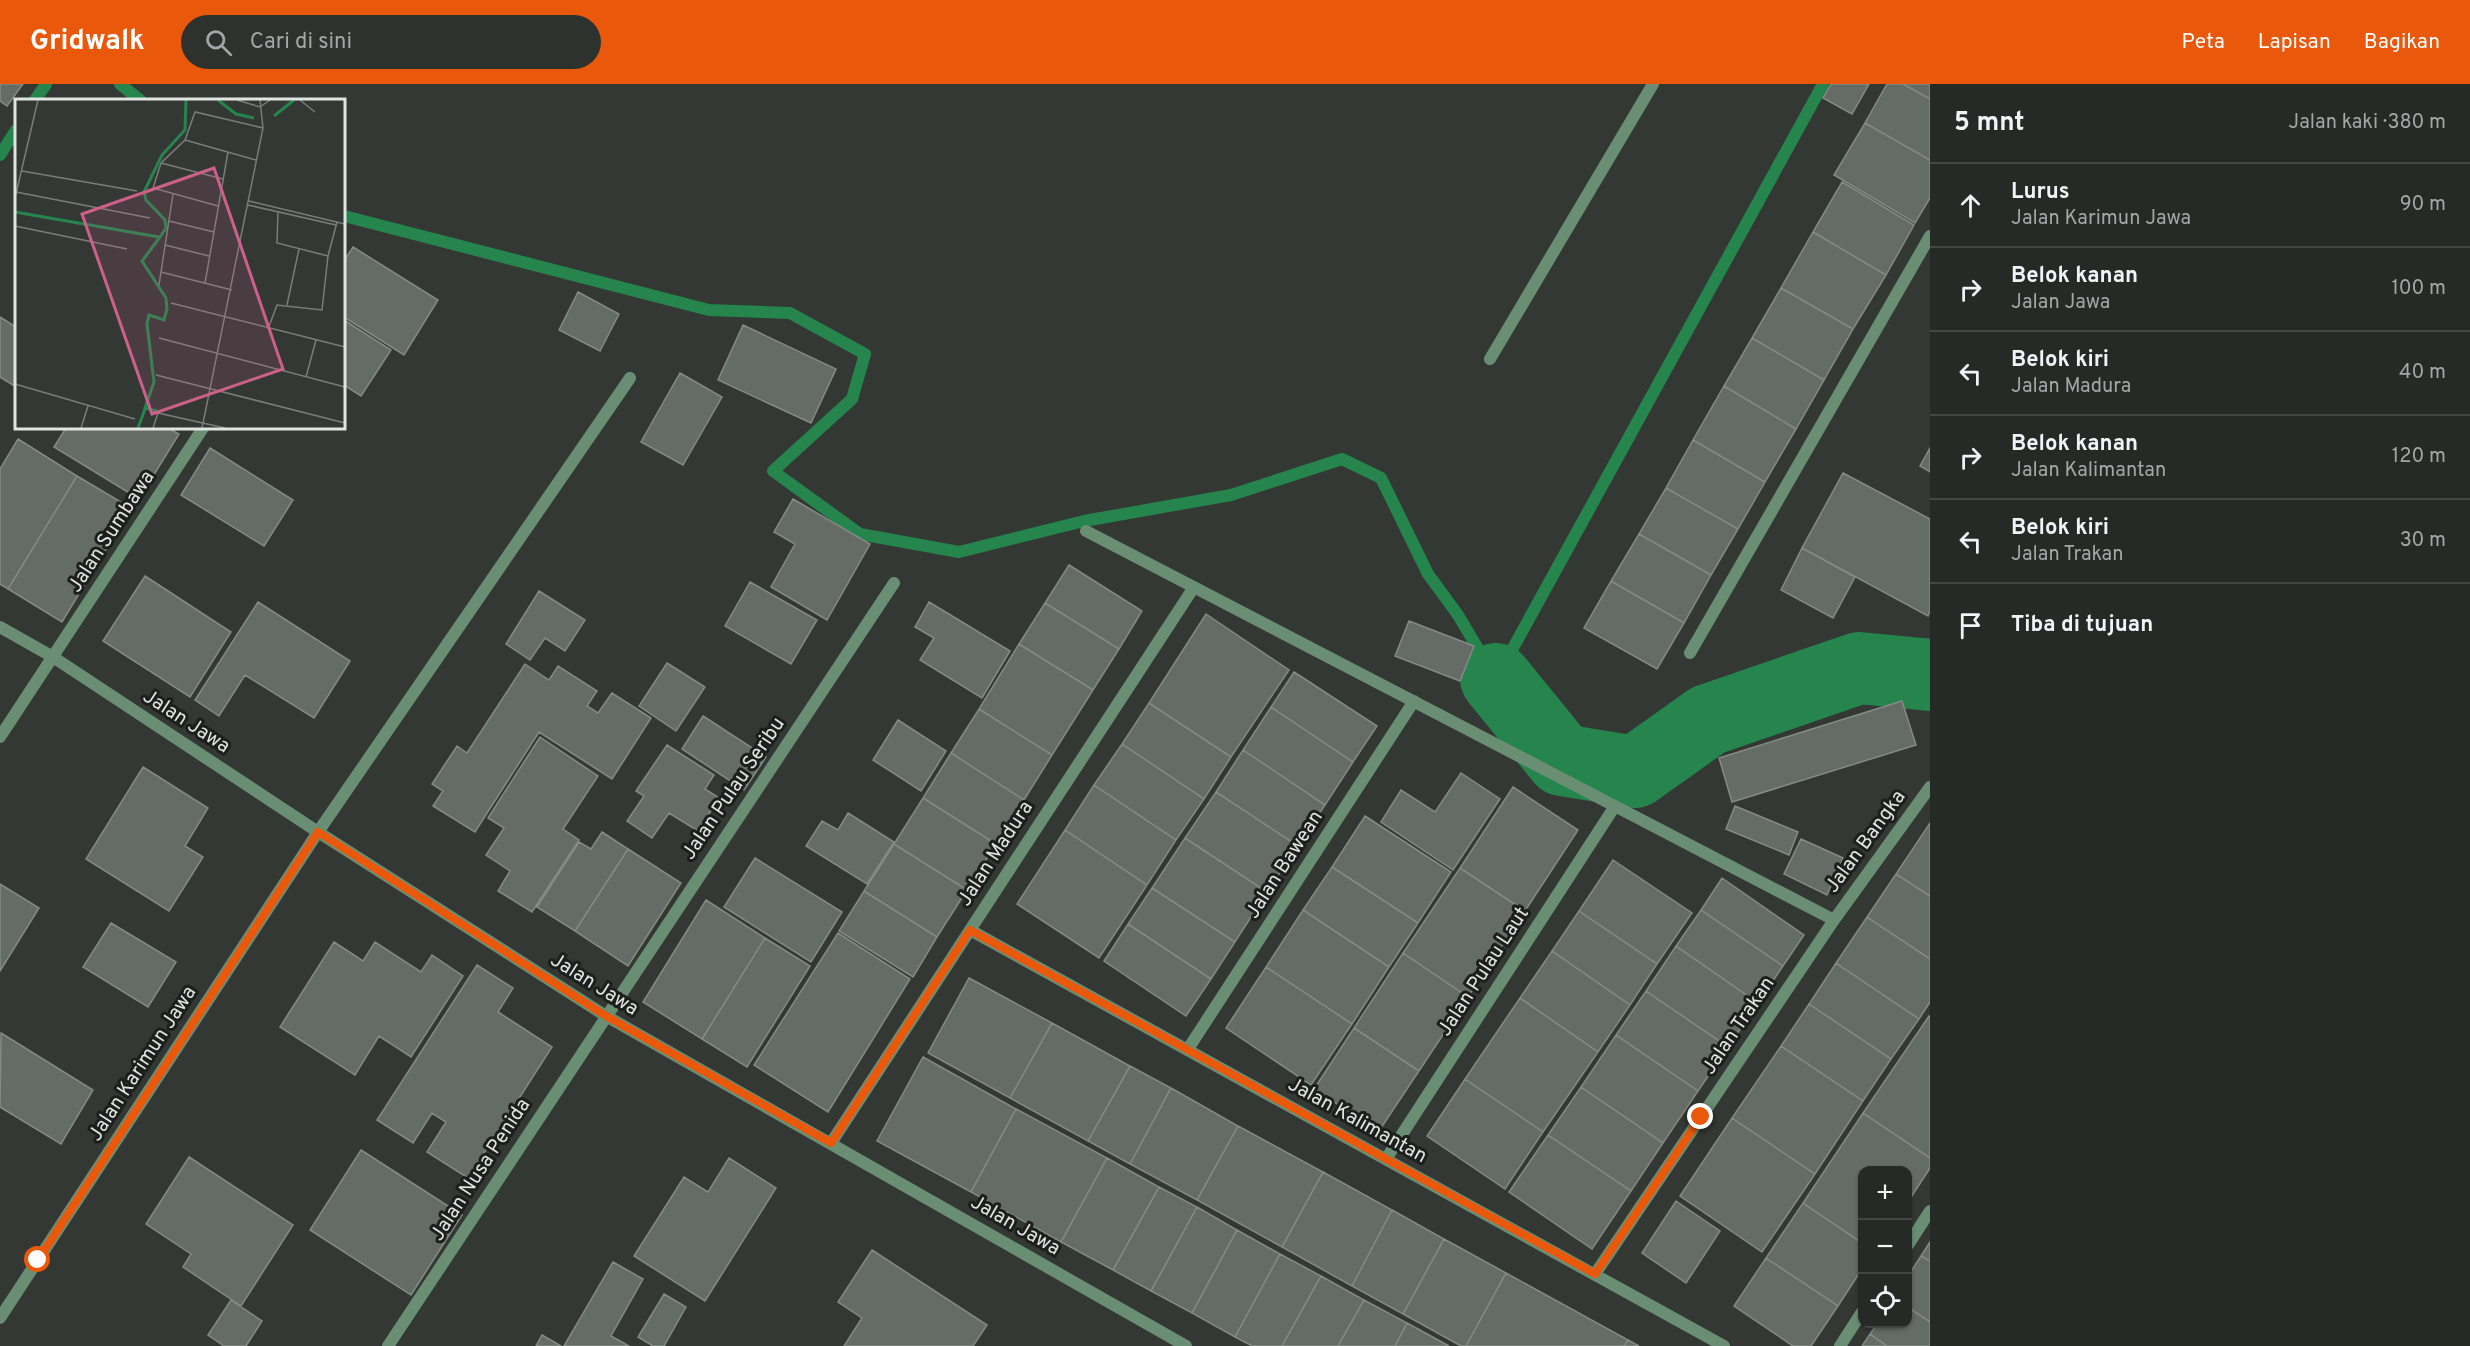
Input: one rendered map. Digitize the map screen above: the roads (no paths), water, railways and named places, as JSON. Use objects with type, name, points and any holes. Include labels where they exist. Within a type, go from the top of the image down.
[{"type":"street","points":[[1490,359],[1653,84]]},
{"type":"street","points":[[1689,653],[1930,236]]},
{"type":"street","name":"Jalan Karimun Jawa","points":[[0,1318],[318,832],[630,378]]},
{"type":"street","name":"Jalan Sumbawa","points":[[0,737],[202,429]]},
{"type":"street","points":[[1086,531],[1834,920]]},
{"type":"street","name":"Jalan Pulau Seribu","points":[[606,1016],[894,583]]},
{"type":"street","name":"Jalan Madura","points":[[831,1143],[1194,587]]},
{"type":"street","name":"Jalan Jawa","points":[[0,627],[53,657],[318,832],[606,1016],[1186,1346]]},
{"type":"street","name":"Jalan Bawean","points":[[1188,1049],[1414,701]]},
{"type":"street","name":"Jalan Bangka","points":[[1834,920],[1930,788]]},
{"type":"street","name":"Jalan Pulau Laut","points":[[1386,1159],[1615,806]]},
{"type":"street","name":"Jalan Trakan","points":[[1595,1274],[1834,920]]},
{"type":"street","name":"Jalan Kalimantan","points":[[970,930],[1724,1346]]},
{"type":"street","name":"Jalan Nusa Penida","points":[[394,1344],[606,1016]]},
{"type":"street","points":[[1912,1239],[1930,1211]]},
{"type":"street","points":[[1840,1346],[1858,1319]]},
{"type":"waterway","points":[[36,99],[46,84]]},
{"type":"waterway","points":[[120,84],[139,99]]},
{"type":"waterway","points":[[1496,679],[1823,84]]},
{"type":"waterway","points":[[0,155],[15,132]]},
{"type":"waterway","points":[[345,216],[709,310],[790,313],[865,354],[852,399],[773,471],[860,534],[959,552],[1084,521],[1231,495],[1342,459],[1381,478],[1428,574],[1458,615],[1496,679]]},
{"type":"waterway","points":[[1496,679],[1562,760],[1635,772],[1708,720],[1859,668],[1930,675]]}]
